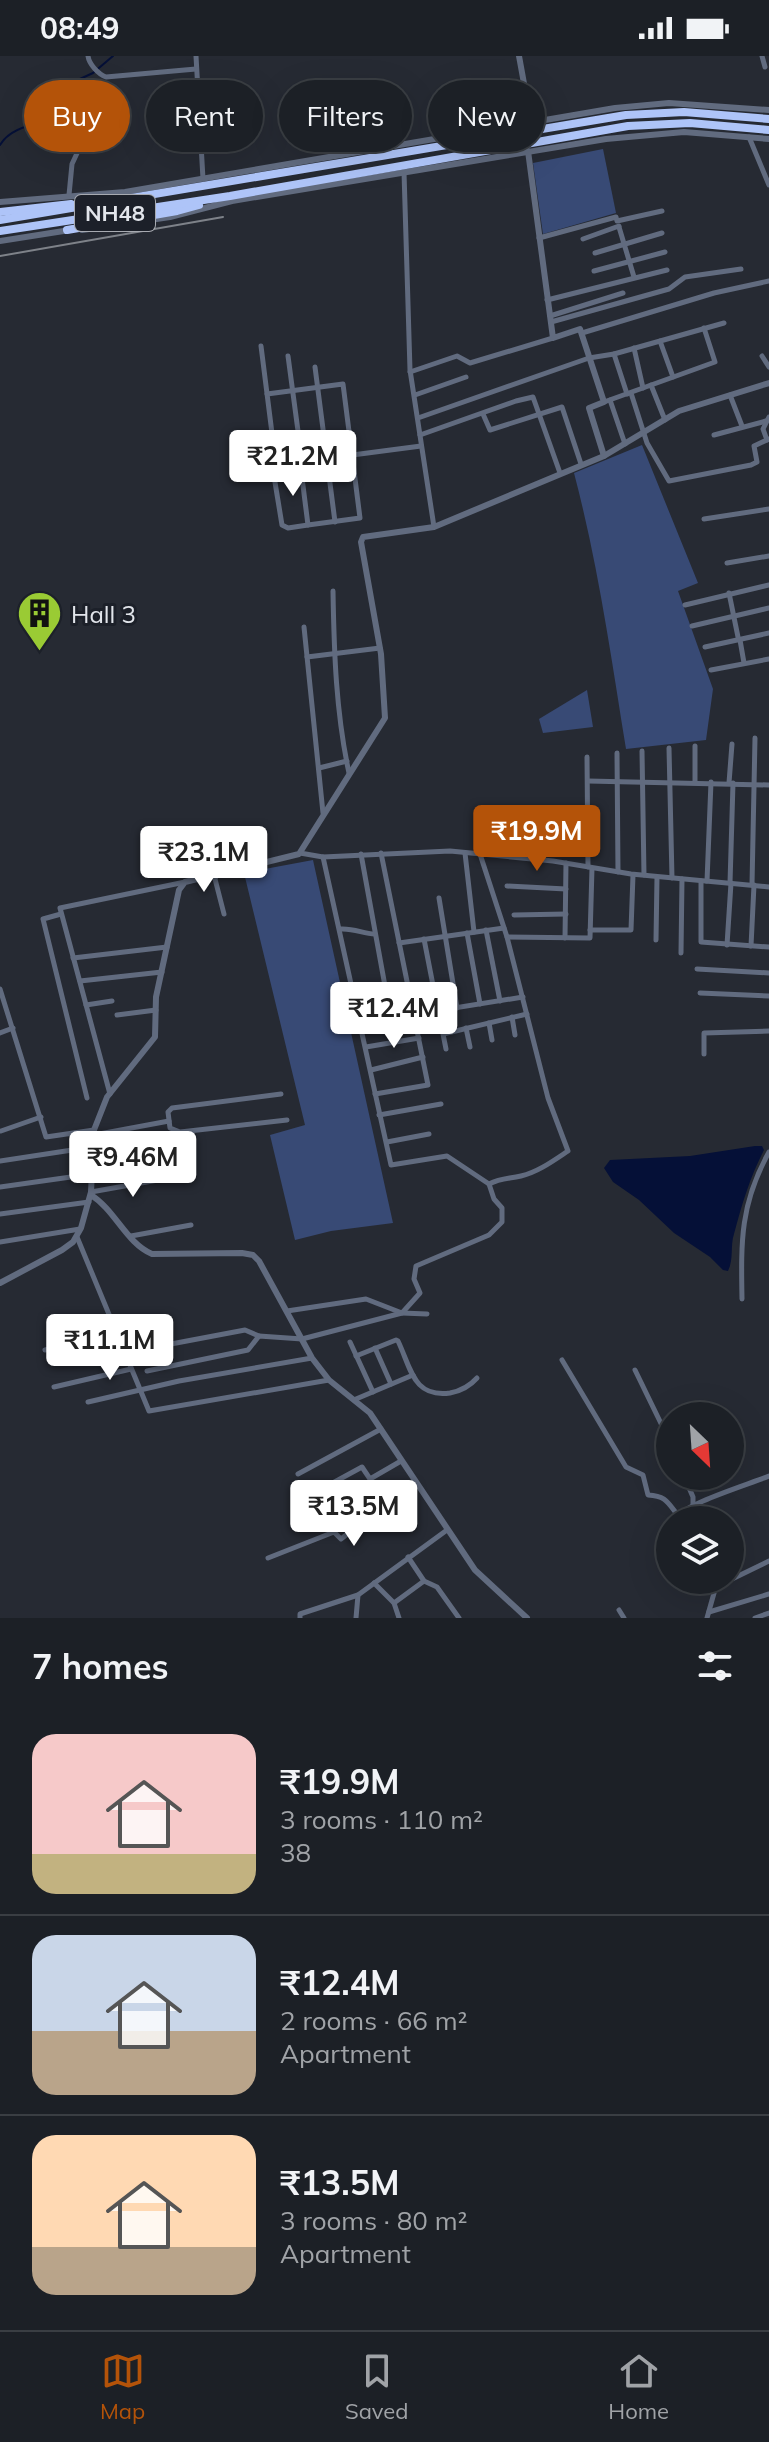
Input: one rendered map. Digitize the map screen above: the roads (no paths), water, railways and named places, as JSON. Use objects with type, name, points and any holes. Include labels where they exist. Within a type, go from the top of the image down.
[{"type":"highway","name":"NH48","points":[[0,220],[229,184],[606,118],[666,112],[769,119]]},
{"type":"highway","name":"NH48","points":[[0,231],[230,196],[600,130],[654,124],[769,130]]},
{"type":"highway","points":[[67,230],[177,211],[230,196]]},
{"type":"highway","points":[[0,212],[40,206],[94,204]]},
{"type":"street","points":[[88,56],[96,70],[106,77],[196,69]]},
{"type":"street","points":[[196,56],[203,179]]},
{"type":"street","points":[[519,56],[523,80]]},
{"type":"street","points":[[762,56],[765,67]]},
{"type":"street","points":[[545,120],[648,104],[722,105],[769,110]]},
{"type":"street","points":[[545,149],[660,132],[769,139]]},
{"type":"street","points":[[749,137],[769,185]]},
{"type":"street","points":[[0,202],[125,192],[428,140]]},
{"type":"street","points":[[69,195],[72,164],[78,152]]},
{"type":"street","points":[[0,241],[67,230],[108,228],[170,217],[232,201],[522,152]]},
{"type":"street","points":[[528,152],[553,338]]},
{"type":"street","points":[[404,172],[410,372],[434,527]]},
{"type":"street","points":[[583,239],[618,224],[662,211]]},
{"type":"street","points":[[539,238],[616,217],[634,277]]},
{"type":"street","points":[[595,253],[662,233]]},
{"type":"street","points":[[594,271],[665,252]]},
{"type":"street","points":[[550,319],[669,289],[685,277],[741,269]]},
{"type":"street","points":[[547,300],[667,270]]},
{"type":"street","points":[[582,333],[714,293],[769,281]]},
{"type":"street","points":[[550,319],[623,293]]},
{"type":"street","points":[[418,418],[589,358],[614,354],[724,323]]},
{"type":"street","points":[[604,456],[589,408],[715,362],[704,328]]},
{"type":"street","points":[[410,372],[457,356],[470,363],[580,329],[625,444]]},
{"type":"street","points":[[660,341],[673,377]]},
{"type":"street","points":[[261,346],[267,394],[276,465],[273,470],[282,525],[288,528],[360,518],[343,384],[267,394]]},
{"type":"street","points":[[634,348],[643,388]]},
{"type":"street","points":[[614,354],[647,443],[669,481],[757,462],[754,446],[768,440],[763,429],[767,419]]},
{"type":"street","points":[[288,356],[308,525]]},
{"type":"street","points":[[762,356],[769,367]]},
{"type":"street","points":[[315,367],[335,522]]},
{"type":"street","points":[[415,395],[466,377]]},
{"type":"street","points":[[300,853],[385,718],[380,648],[361,542],[363,537],[434,527],[604,456],[679,411],[769,383]]},
{"type":"street","points":[[651,385],[665,420]]},
{"type":"street","points":[[730,395],[742,426]]},
{"type":"street","points":[[420,435],[533,397],[560,473]]},
{"type":"street","points":[[483,414],[490,430],[562,407],[581,464]]},
{"type":"street","points":[[714,435],[767,419]]},
{"type":"street","points":[[276,465],[421,446]]},
{"type":"street","points":[[704,519],[769,509]]},
{"type":"street","points":[[727,563],[769,556]]},
{"type":"street","points":[[685,605],[769,585]]},
{"type":"street","points":[[333,591],[340,722],[350,774]]},
{"type":"street","points":[[729,593],[744,663]]},
{"type":"street","points":[[692,626],[769,608]]},
{"type":"street","points":[[304,627],[323,813]]},
{"type":"street","points":[[705,647],[769,633]]},
{"type":"street","points":[[307,657],[380,648]]},
{"type":"street","points":[[711,670],[769,659]]},
{"type":"street","points":[[751,946],[755,738]]},
{"type":"street","points":[[727,945],[731,883],[732,744]]},
{"type":"street","points":[[695,746],[695,782]]},
{"type":"street","points":[[669,748],[672,878]]},
{"type":"street","points":[[642,751],[644,875]]},
{"type":"street","points":[[617,753],[618,872]]},
{"type":"street","points":[[507,937],[590,938],[587,757]]},
{"type":"street","points":[[319,768],[347,761]]},
{"type":"street","points":[[588,781],[769,785]]},
{"type":"street","points":[[711,782],[701,942],[769,947]]},
{"type":"street","points":[[110,1095],[60,908],[185,882],[300,853],[323,857],[381,853],[480,854],[566,863],[633,875],[769,887]]},
{"type":"street","points":[[375,1094],[428,1085],[381,853]]},
{"type":"street","points":[[465,853],[470,932],[480,1004]]},
{"type":"street","points":[[361,854],[391,1019]]},
{"type":"street","points":[[480,854],[507,937],[548,1098],[568,1151],[547,1165],[489,1184]]},
{"type":"street","points":[[323,857],[391,1165],[447,1156],[489,1184],[494,1199],[502,1208],[502,1222],[489,1235],[416,1266],[414,1279],[420,1293],[402,1313]]},
{"type":"street","points":[[565,938],[566,863]]},
{"type":"street","points":[[217,874],[215,879],[224,914]]},
{"type":"street","points":[[590,930],[631,930],[633,875]]},
{"type":"street","points":[[656,940],[657,877]]},
{"type":"street","points":[[681,953],[682,879]]},
{"type":"street","points":[[0,1283],[62,1250],[77,1237],[91,1196],[93,1133],[110,1095],[153,1042],[156,997],[179,890],[185,882]]},
{"type":"street","points":[[507,886],[566,889]]},
{"type":"street","points":[[439,898],[457,1008]]},
{"type":"street","points":[[62,914],[43,919],[87,1098]]},
{"type":"street","points":[[514,915],[566,914]]},
{"type":"street","points":[[340,929],[354,928],[375,934]]},
{"type":"street","points":[[399,943],[504,928]]},
{"type":"street","points":[[486,930],[500,1001]]},
{"type":"street","points":[[424,939],[438,1011]]},
{"type":"street","points":[[73,958],[167,947]]},
{"type":"street","points":[[697,969],[769,973]]},
{"type":"street","points":[[80,981],[162,972]]},
{"type":"street","points":[[0,989],[46,1137],[169,1121]]},
{"type":"street","points":[[700,993],[769,996]]},
{"type":"street","points":[[361,1023],[523,997]]},
{"type":"street","points":[[86,1005],[112,1001]]},
{"type":"street","points":[[117,1015],[156,1010]]},
{"type":"street","points":[[446,1049],[443,1034],[527,1014]]},
{"type":"street","points":[[512,1017],[515,1035]]},
{"type":"street","points":[[489,1023],[492,1040]]},
{"type":"street","points":[[0,1033],[13,1028]]},
{"type":"street","points":[[466,1028],[470,1047]]},
{"type":"street","points":[[704,1054],[704,1033],[769,1031]]},
{"type":"street","points":[[366,1047],[419,1038]]},
{"type":"street","points":[[371,1070],[423,1057]]},
{"type":"street","points":[[281,1094],[172,1108],[168,1112],[170,1128],[180,1132],[287,1120]]},
{"type":"street","points":[[379,1115],[441,1104]]},
{"type":"street","points":[[1,1131],[41,1117]]},
{"type":"street","points":[[386,1142],[429,1134]]},
{"type":"street","points":[[0,1161],[92,1147]]},
{"type":"street","points":[[742,1299],[741,1232],[754,1184],[769,1152]]},
{"type":"street","points":[[0,1187],[92,1174]]},
{"type":"street","points":[[0,1214],[169,1178]]},
{"type":"street","points":[[91,1196],[104,1203],[141,1250],[152,1254],[253,1255],[312,1358],[329,1380],[370,1413],[475,1570],[527,1618]]},
{"type":"street","points":[[131,1236],[191,1225]]},
{"type":"street","points":[[0,1242],[81,1228]]},
{"type":"street","points":[[77,1237],[149,1411],[329,1380]]},
{"type":"street","points":[[287,1311],[366,1299],[402,1313]]},
{"type":"street","points":[[134,1351],[245,1330],[259,1336],[302,1339],[402,1313],[427,1314]]},
{"type":"street","points":[[45,1350],[115,1334]]},
{"type":"street","points":[[147,1371],[248,1350],[259,1336]]},
{"type":"street","points":[[356,1356],[393,1340],[398,1341],[424,1391],[436,1394],[461,1390],[477,1378]]},
{"type":"street","points":[[350,1342],[373,1392]]},
{"type":"street","points":[[375,1348],[391,1384]]},
{"type":"street","points":[[88,1402],[312,1358]]},
{"type":"street","points":[[562,1360],[626,1467],[643,1475],[648,1495],[662,1496],[670,1506]]},
{"type":"street","points":[[54,1387],[131,1369]]},
{"type":"street","points":[[635,1370],[656,1413]]},
{"type":"street","points":[[356,1399],[413,1375]]},
{"type":"street","points":[[298,1474],[381,1429]]},
{"type":"street","points":[[307,1497],[362,1467],[370,1479],[401,1461]]},
{"type":"street","points":[[689,1506],[769,1476]]},
{"type":"street","points":[[268,1558],[334,1532],[341,1539],[389,1501],[417,1484]]},
{"type":"street","points":[[690,1490],[693,1504]]},
{"type":"street","points":[[300,1618],[300,1614],[358,1595],[447,1530]]},
{"type":"street","points":[[408,1557],[424,1581],[437,1587],[459,1618]]},
{"type":"street","points":[[744,1573],[769,1561]]},
{"type":"street","points":[[394,1603],[424,1581]]},
{"type":"street","points":[[374,1583],[394,1603],[399,1618]]},
{"type":"street","points":[[708,1615],[713,1594]]},
{"type":"street","points":[[708,1615],[769,1594]]},
{"type":"street","points":[[356,1618],[358,1595]]},
{"type":"street","points":[[619,1610],[624,1618]]},
{"type":"street","points":[[755,1618],[769,1613]]},
{"type":"waterway","points":[[0,145],[19,129],[44,123],[52,111],[58,89],[93,73],[113,56]]},
{"type":"railway","points":[[0,256],[223,217]]},
{"type":"place","name":"Hall 3","points":[[40,653]]}]
